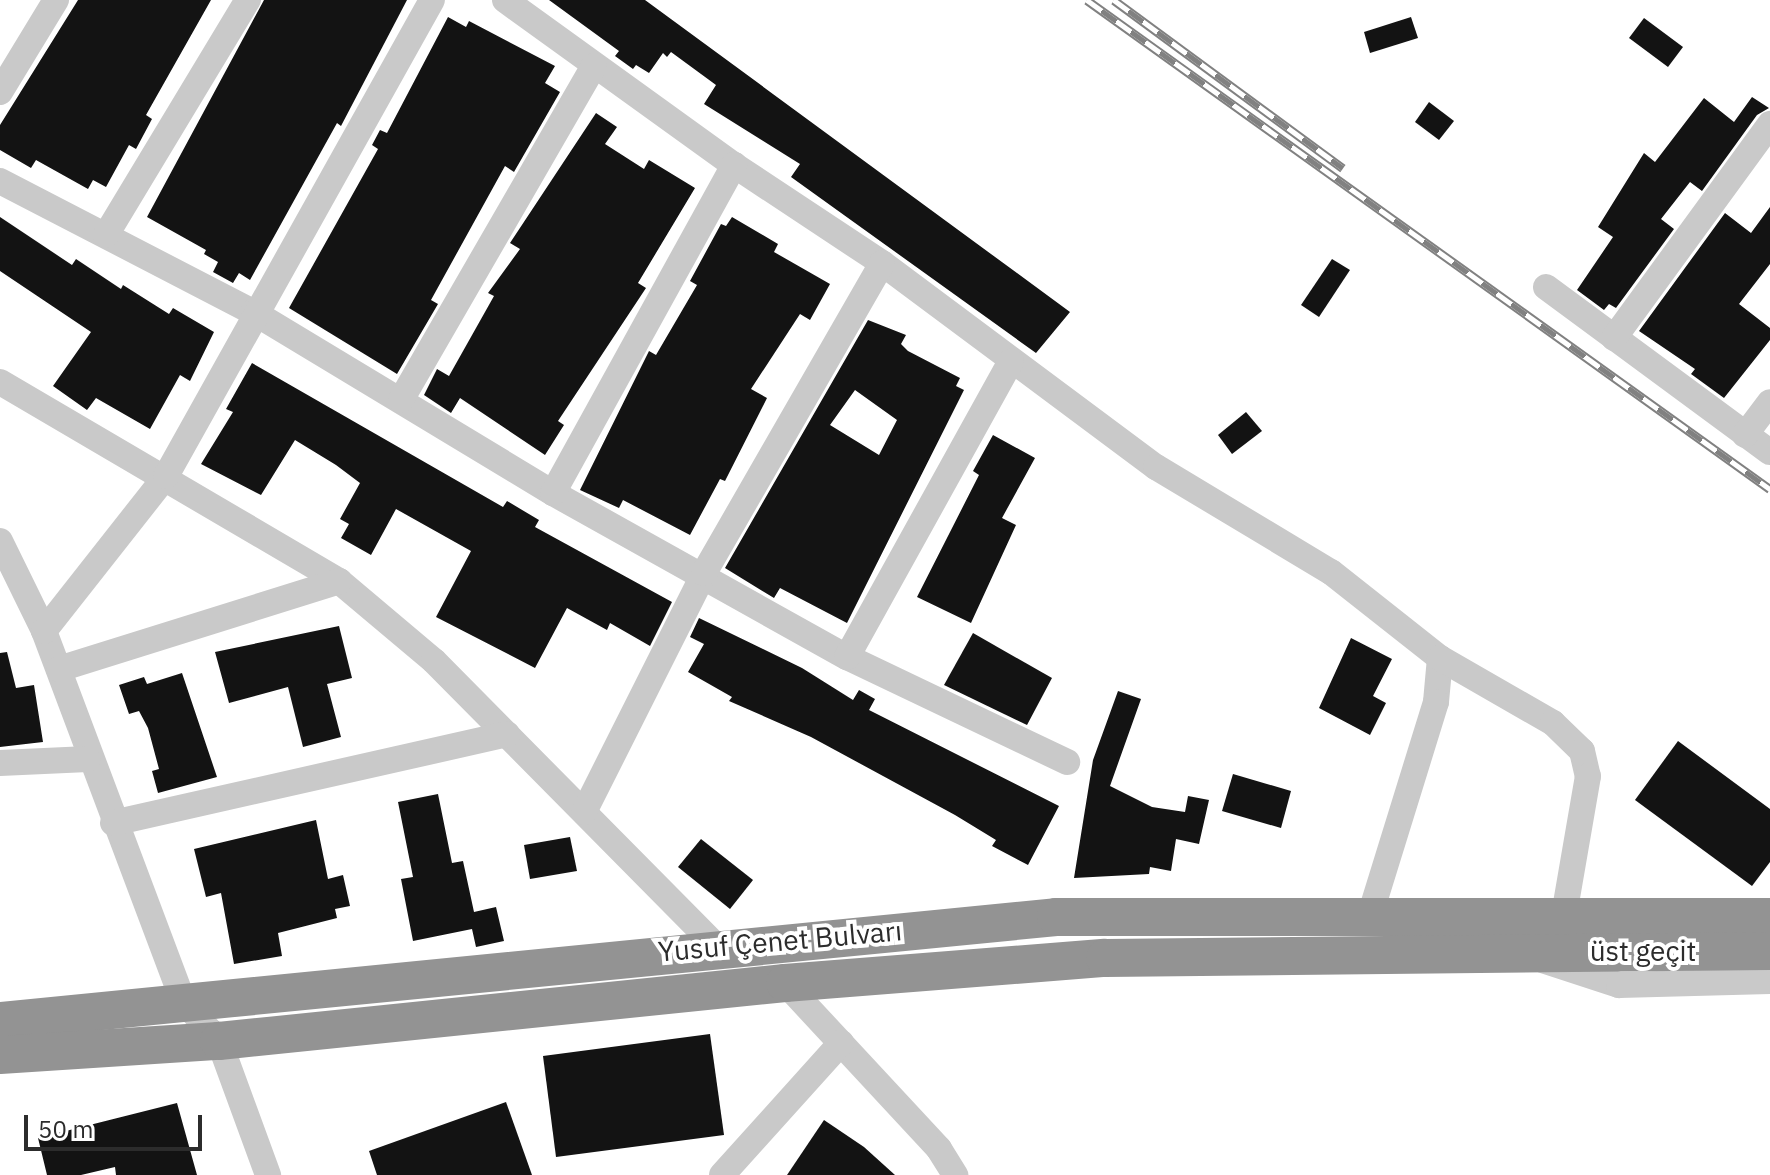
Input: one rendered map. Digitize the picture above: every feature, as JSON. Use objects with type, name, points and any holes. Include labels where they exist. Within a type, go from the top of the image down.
[{"type":"highway","name":"Yusuf Çenet Bulvarı","points":[[0,1021],[717,947],[1056,917],[1370,915],[1563,920],[1770,917]]},
{"type":"highway","name":"üst geçit","points":[[1515,952],[1770,951]]},
{"type":"highway","name":"Yusuf Çenet Bulvarı","points":[[0,1055],[219,1041],[785,983],[1105,958],[1515,952]]},
{"type":"street","points":[[0,92],[56,0]]},
{"type":"street","points":[[106,235],[248,0]]},
{"type":"street","points":[[44,631],[166,476],[253,312],[432,0]]},
{"type":"street","points":[[505,0],[734,165],[882,263],[1156,467],[1331,572],[1440,658],[1553,723],[1582,751],[1588,776],[1563,920],[1621,906],[1770,902]]},
{"type":"street","points":[[401,400],[594,66]]},
{"type":"street","points":[[1614,338],[1770,124]]},
{"type":"street","points":[[553,493],[734,165]]},
{"type":"street","points":[[0,181],[253,312],[553,493],[704,573],[847,657],[1067,762]]},
{"type":"street","points":[[584,812],[704,573],[882,263]]},
{"type":"street","points":[[1546,287],[1770,452]]},
{"type":"street","points":[[847,657],[1011,361]]},
{"type":"street","points":[[0,382],[166,476],[339,581],[434,661],[717,947]]},
{"type":"street","points":[[1745,435],[1770,402]]},
{"type":"street","points":[[0,541],[44,631],[88,759],[183,1001],[219,1041],[268,1175]]},
{"type":"street","points":[[59,669],[339,581]]},
{"type":"street","points":[[1370,915],[1436,702],[1440,658]]},
{"type":"street","points":[[113,823],[507,734]]},
{"type":"street","points":[[0,763],[88,759]]},
{"type":"street","points":[[1515,952],[1619,985],[1770,981]]},
{"type":"street","points":[[785,983],[939,1149],[955,1175]]},
{"type":"street","points":[[722,1175],[841,1043]]},
{"type":"building","points":[[78,0],[211,0],[146,115],[152,119],[136,149],[129,145],[106,187],[93,180],[88,189],[36,160],[31,168],[0,150],[0,125]]},
{"type":"building","points":[[264,0],[407,0],[341,126],[337,123],[250,280],[239,273],[233,283],[213,272],[218,262],[204,254],[206,250],[147,217]]},
{"type":"building","points":[[549,0],[645,0],[1070,312],[1036,353],[791,177],[800,164],[704,104],[716,85],[671,52],[667,57],[663,53],[649,73],[636,65],[633,69],[615,56],[619,51]]},
{"type":"building","points":[[448,17],[466,27],[469,21],[555,66],[545,83],[560,92],[514,172],[505,166],[431,300],[438,304],[397,374],[289,308],[378,149],[372,145],[380,130],[387,133]]},
{"type":"building","points":[[1411,17],[1418,38],[1370,53],[1364,32]]},
{"type":"building","points":[[1644,18],[1683,47],[1668,67],[1629,38]]},
{"type":"building","points":[[1752,97],[1769,108],[1757,115],[1702,191],[1690,182],[1661,219],[1674,229],[1616,308],[1609,304],[1604,310],[1577,290],[1613,237],[1598,227],[1644,153],[1655,162],[1704,98],[1734,122]]},
{"type":"building","points":[[1429,102],[1454,121],[1439,140],[1415,122]]},
{"type":"building","points":[[596,113],[617,127],[605,144],[644,169],[649,160],[695,188],[638,283],[646,288],[558,421],[564,425],[545,455],[460,398],[451,413],[424,395],[437,369],[449,376],[494,296],[488,293],[520,249],[510,243]]},
{"type":"building","points":[[1770,207],[1770,264],[1739,304],[1770,328],[1770,340],[1724,398],[1691,374],[1695,369],[1639,331],[1725,213],[1751,233]]},
{"type":"building","points":[[0,217],[72,265],[76,259],[121,289],[123,285],[169,314],[173,308],[214,332],[190,381],[180,375],[150,429],[96,398],[87,410],[53,386],[91,332],[0,271]]},
{"type":"building","points":[[732,217],[778,244],[774,252],[830,284],[810,320],[800,314],[751,389],[767,398],[725,481],[720,479],[690,535],[623,500],[619,508],[580,490],[649,351],[656,355],[697,285],[690,281],[721,224],[726,226]]},
{"type":"building","points":[[1332,259],[1350,270],[1319,317],[1301,305]]},
{"type":"building","points":[[868,320],[906,335],[901,344],[908,351],[960,378],[956,386],[964,390],[847,623],[780,588],[774,598],[725,568]],"holes":[[[855,390],[897,420],[879,455],[830,425]]]},
{"type":"building","points":[[252,363],[503,507],[507,501],[539,520],[535,527],[672,602],[650,646],[610,623],[607,630],[567,608],[535,668],[436,617],[471,551],[396,509],[371,555],[341,538],[349,524],[340,519],[360,483],[336,465],[295,440],[261,495],[201,464],[233,412],[226,409]]},
{"type":"building","points":[[1246,412],[1262,431],[1232,454],[1218,435]]},
{"type":"building","points":[[993,435],[1035,458],[1002,518],[1016,525],[971,623],[917,597],[979,475],[973,471]]},
{"type":"building","points":[[699,618],[802,668],[853,700],[859,690],[875,699],[869,710],[1059,806],[1028,865],[992,846],[996,840],[955,815],[811,737],[729,701],[732,697],[688,672],[704,644],[690,637]]},
{"type":"building","points":[[339,626],[352,678],[327,684],[341,737],[303,747],[288,687],[229,703],[215,652]]},
{"type":"building","points":[[973,633],[1052,678],[1027,725],[944,685]]},
{"type":"building","points":[[1351,638],[1392,659],[1373,696],[1386,703],[1370,735],[1319,708]]},
{"type":"building","points":[[7,652],[16,688],[34,685],[43,742],[0,747],[0,653]]},
{"type":"building","points":[[182,673],[217,777],[158,793],[152,771],[159,769],[148,728],[139,711],[129,714],[119,685],[144,677],[147,684]]},
{"type":"building","points":[[1118,691],[1141,699],[1110,786],[1152,807],[1185,812],[1188,796],[1209,800],[1199,844],[1176,839],[1171,871],[1150,867],[1149,874],[1074,878],[1093,760]]},
{"type":"building","points":[[1678,741],[1770,809],[1770,862],[1752,886],[1635,800]]},
{"type":"building","points":[[1233,774],[1291,791],[1281,828],[1222,811]]},
{"type":"building","points":[[438,794],[452,863],[463,861],[474,912],[496,907],[504,941],[476,947],[472,929],[413,941],[401,879],[413,877],[398,802]]},
{"type":"building","points":[[316,820],[328,879],[343,875],[350,906],[335,909],[337,918],[278,933],[282,956],[234,964],[221,893],[206,897],[194,849]]},
{"type":"building","points":[[570,837],[577,871],[530,879],[524,845]]},
{"type":"building","points":[[701,839],[753,880],[730,909],[678,867]]},
{"type":"building","points":[[710,1034],[724,1135],[556,1157],[543,1056]]},
{"type":"building","points":[[506,1102],[532,1175],[377,1175],[369,1151]]},
{"type":"building","points":[[177,1103],[197,1175],[116,1175],[115,1167],[81,1175],[47,1175],[38,1138]]},
{"type":"building","points":[[824,1120],[864,1147],[895,1175],[787,1175]]},
{"type":"railway","points":[[1087,0],[1770,489]]},
{"type":"railway","points":[[1114,0],[1343,168]]}]
